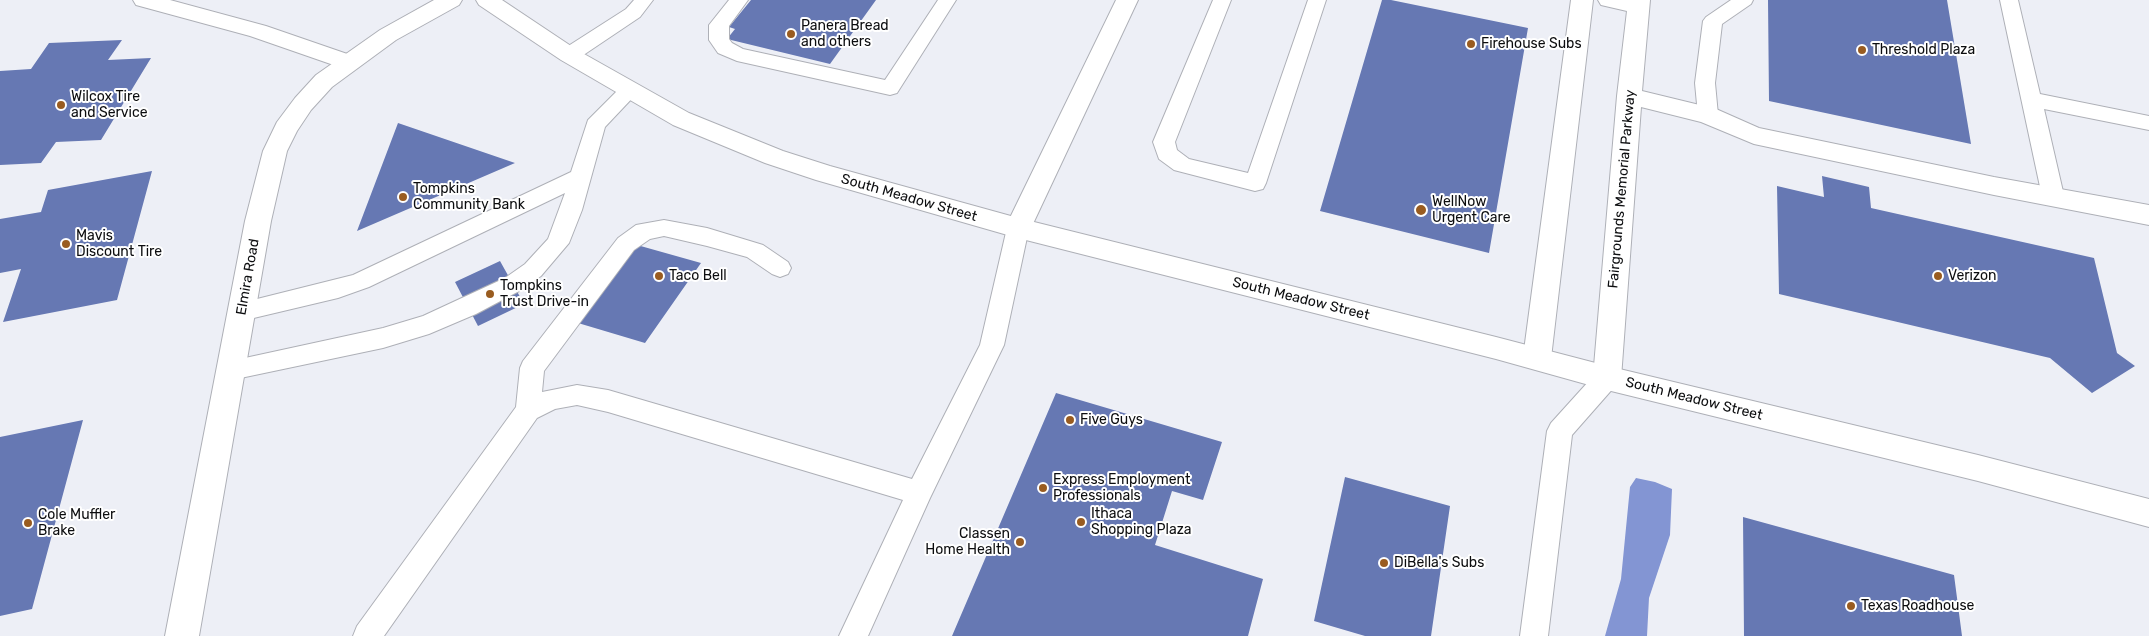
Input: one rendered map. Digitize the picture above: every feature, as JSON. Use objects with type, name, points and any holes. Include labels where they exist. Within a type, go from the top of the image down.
[{"type":"main road","points":[[144,0],[258,32],[348,62]]},
{"type":"main road","name":"Elmira Road","points":[[182,636],[258,221],[275,151],[286,128],[303,104],[324,81],[388,35],[451,0]]},
{"type":"main road","name":"South Meadow Street","points":[[487,0],[569,55],[681,119],[774,157],[825,174],[1018,228],[1537,358],[1607,378],[1978,468],[2149,513]]},
{"type":"main road","points":[[1018,228],[1127,0]]},
{"type":"main road","points":[[1537,358],[1582,0]]},
{"type":"main road","points":[[1609,0],[1638,3]]},
{"type":"main road","name":"Fairgrounds Memorial Parkway","points":[[1607,378],[1638,3]]},
{"type":"main road","points":[[1629,96],[1708,114],[1754,135],[1994,186],[2149,215]]},
{"type":"lane","points":[[569,55],[633,13],[644,0]]},
{"type":"lane","points":[[739,0],[719,25],[719,40],[725,48],[738,54],[890,88],[947,0]]},
{"type":"lane","points":[[1222,0],[1164,142],[1167,154],[1182,165],[1255,183],[1317,0]]},
{"type":"lane","points":[[1708,114],[1705,83],[1713,21],[1744,0]]},
{"type":"lane","points":[[2009,0],[2033,100],[2053,196]]},
{"type":"lane","points":[[231,370],[401,333],[464,310],[513,284],[533,270],[558,243],[571,210],[595,125],[629,91]]},
{"type":"lane","points":[[2033,100],[2149,123]]},
{"type":"lane","points":[[241,312],[338,289],[361,281],[581,176]]},
{"type":"lane","points":[[528,410],[532,368],[626,244],[644,231],[664,228],[707,237],[755,251],[780,268]]},
{"type":"lane","points":[[853,636],[918,494],[992,345],[1018,228]]},
{"type":"lane","points":[[1534,636],[1560,431],[1607,378]]},
{"type":"lane","points":[[367,636],[528,410],[552,399],[577,395],[608,401],[918,494]]},
{"type":"water","points":[[1636,478],[1655,482],[1672,489],[1670,535],[1649,598],[1647,636],[1605,636],[1621,579],[1630,487]]},
{"type":"building","name":"Panera Bread and others","points":[[751,0],[876,0],[830,64],[727,39],[735,29],[729,27]]},
{"type":"building","points":[[1382,0],[1391,0],[1528,28],[1489,253],[1320,211]]},
{"type":"building","name":"Threshold Plaza","points":[[1768,0],[1947,0],[1971,144],[1769,101]]},
{"type":"building","name":"Wilcox Tire and Service","points":[[122,40],[108,60],[151,58],[101,140],[56,142],[41,163],[0,165],[0,71],[31,69],[49,43]]},
{"type":"building","name":"Tompkins Community Bank","points":[[398,123],[515,163],[357,231]]},
{"type":"building","name":"Mavis Discount Tire","points":[[152,171],[117,300],[3,322],[21,269],[0,273],[0,219],[41,212],[48,190]]},
{"type":"building","name":"Verizon","points":[[1822,176],[1869,187],[1871,208],[2094,258],[2117,353],[2135,366],[2092,393],[2050,358],[1779,294],[1777,186],[1824,197]]},
{"type":"building","points":[[637,245],[701,263],[645,343],[578,323]]},
{"type":"building","name":"Tompkins Trust Drive-in","points":[[500,261],[524,304],[478,326],[455,282]]},
{"type":"building","name":"Ithaca Shopping Plaza","points":[[1056,393],[1222,442],[1203,500],[1172,491],[1155,545],[1263,579],[1248,636],[952,636]]},
{"type":"building","name":"Cole Muffler Brake","points":[[83,420],[32,609],[0,616],[0,437]]},
{"type":"building","name":"DiBella's Subs","points":[[1345,477],[1450,506],[1431,636],[1365,636],[1314,621]]},
{"type":"building","name":"Texas Roadhouse","points":[[1743,517],[1954,575],[1962,636],[1744,636]]},
{"type":"place","name":"Panera Bread and others","points":[[791,34]]},
{"type":"place","name":"Firehouse Subs","points":[[1471,44]]},
{"type":"place","name":"Threshold Plaza","points":[[1862,50]]},
{"type":"place","name":"Wilcox Tire and Service","points":[[61,105]]},
{"type":"place","name":"Tompkins Community Bank","points":[[403,197]]},
{"type":"place","name":"WellNow Urgent Care","points":[[1421,210]]},
{"type":"place","name":"Mavis Discount Tire","points":[[66,244]]},
{"type":"place","name":"Taco Bell","points":[[659,276]]},
{"type":"place","name":"Verizon","points":[[1938,276]]},
{"type":"place","name":"Tompkins Trust Drive-in","points":[[490,294]]},
{"type":"place","name":"Five Guys","points":[[1070,420]]},
{"type":"place","name":"Express Employment Professionals","points":[[1043,488]]},
{"type":"place","name":"Ithaca Shopping Plaza","points":[[1081,522]]},
{"type":"place","name":"Cole Muffler Brake","points":[[28,523]]},
{"type":"place","name":"Classen Home Health","points":[[1020,542]]},
{"type":"place","name":"DiBella's Subs","points":[[1384,563]]},
{"type":"place","name":"Texas Roadhouse","points":[[1851,606]]}]
